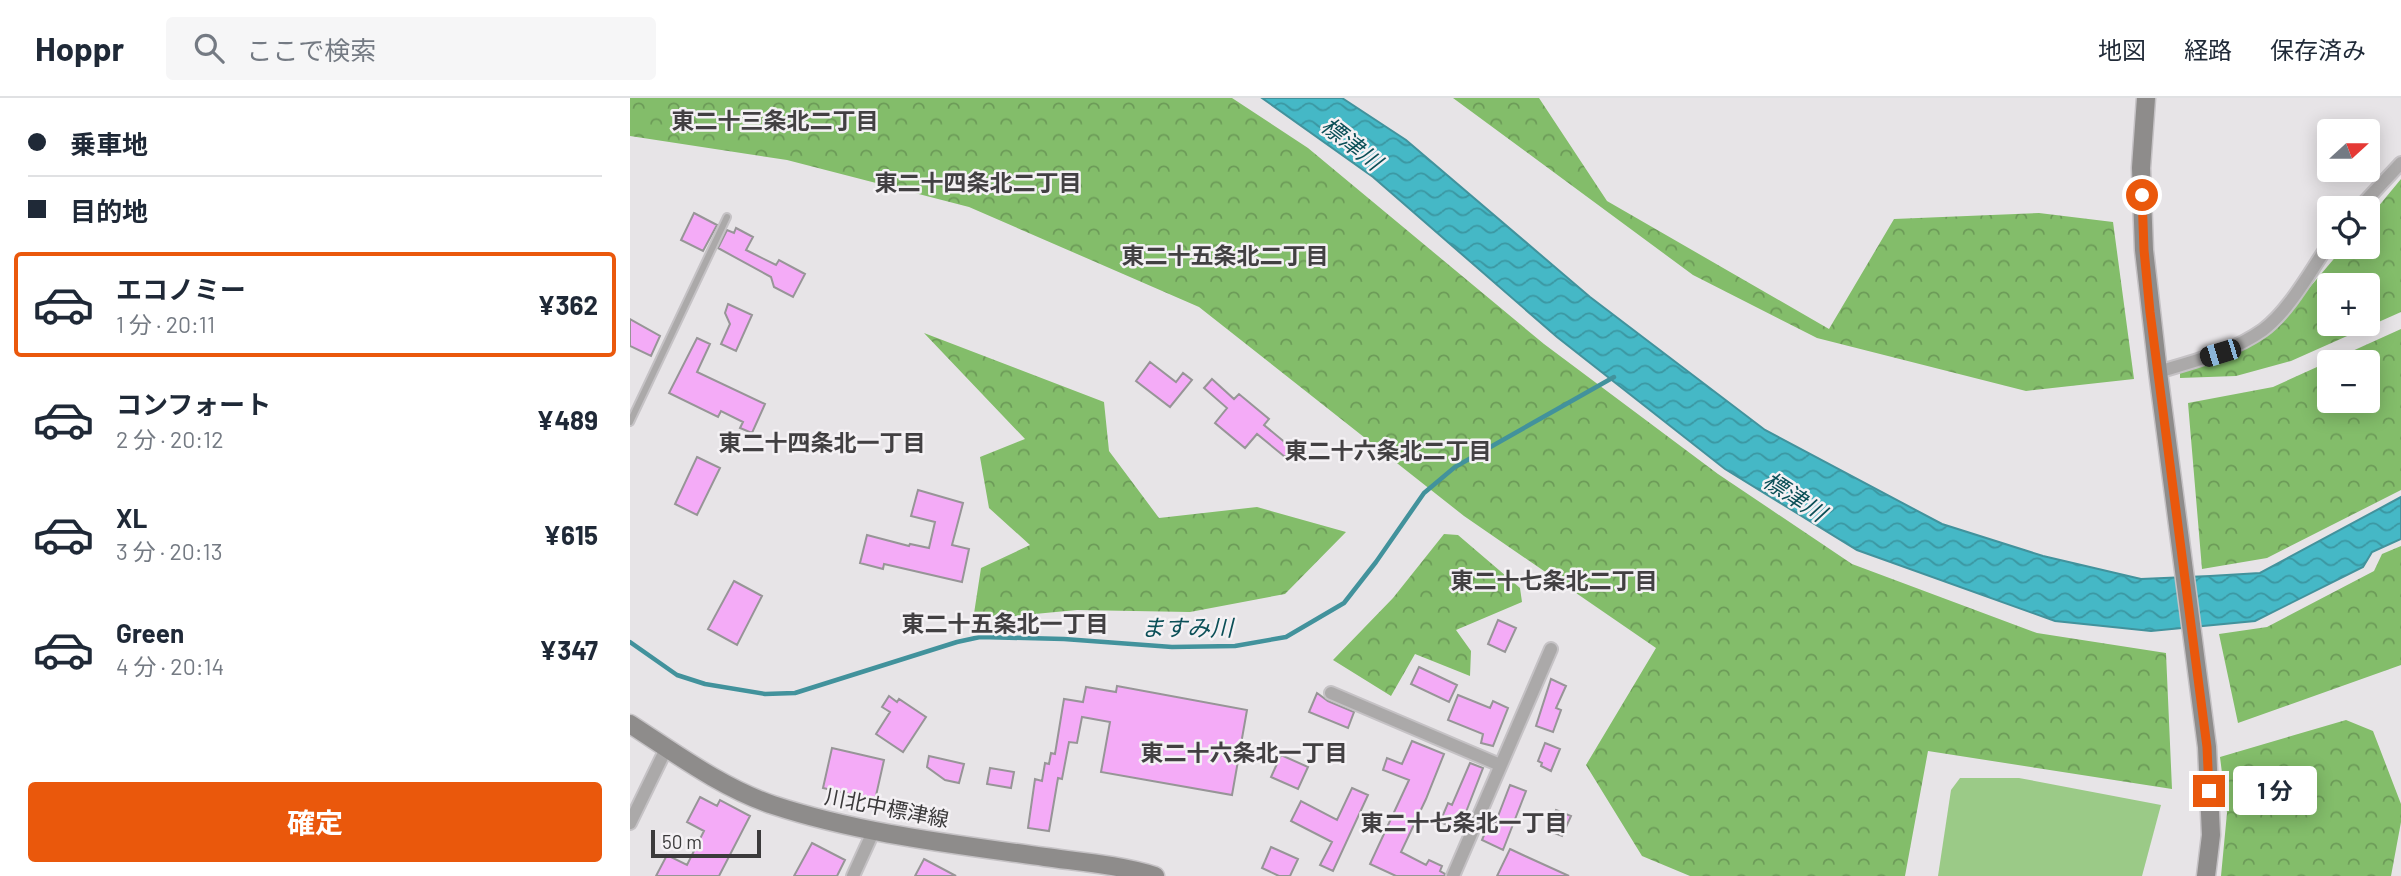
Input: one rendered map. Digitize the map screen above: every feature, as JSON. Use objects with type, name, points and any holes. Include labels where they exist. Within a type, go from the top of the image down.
[{"type":"street","points":[[2146,98],[2141,168],[2144,250],[2207,747],[2211,835],[2206,876]]},
{"type":"street","points":[[2370,196],[2401,163]]},
{"type":"street","points":[[2158,372],[2220,353],[2265,328],[2285,306],[2318,259]]},
{"type":"street","points":[[1453,876],[1551,649]]},
{"type":"street","points":[[1331,693],[1500,765]]},
{"type":"street","name":"川北中標津線","points":[[630,724],[738,790],[804,814],[874,830],[1121,873],[1155,876]]},
{"type":"street","points":[[630,823],[667,747]]},
{"type":"street","points":[[853,876],[874,830]]},
{"type":"lane","points":[[630,422],[727,217]]},
{"type":"green space","points":[[630,98],[1232,98],[1308,148],[1544,344],[1718,474],[1852,564],[2037,633],[2166,653],[2172,789],[1928,751],[1905,876],[1690,876],[1642,856],[1586,765],[1656,648],[1464,516],[1199,307],[969,207],[787,160],[630,136]]},
{"type":"green space","points":[[1453,98],[1539,98],[1607,201],[1829,329],[1894,219],[2039,213],[2113,222],[2134,379],[2026,391],[1817,338],[1693,275]]},
{"type":"green space","points":[[2401,179],[2401,312],[2380,321],[2380,273],[2322,273],[2334,259],[2380,259],[2380,204]]},
{"type":"green space","points":[[2317,279],[2317,336],[2347,336],[2291,361],[2236,376],[2180,378],[2180,370],[2242,349],[2293,307]]},
{"type":"green space","points":[[2401,329],[2401,490],[2267,558],[2202,569],[2188,403],[2273,387],[2317,367],[2317,413],[2380,413],[2380,350],[2355,350]]},
{"type":"green space","points":[[924,333],[1104,402],[1109,451],[1159,518],[1257,507],[1346,532],[1285,594],[1190,612],[1077,610],[973,620],[981,568],[1030,545],[989,508],[980,457],[1025,439]]},
{"type":"green space","points":[[1444,534],[1458,535],[1520,588],[1522,602],[1456,630],[1471,651],[1470,676],[1415,654],[1391,696],[1333,660],[1393,598]]},
{"type":"green space","points":[[2401,546],[2401,665],[2238,723],[2219,634],[2267,627],[2374,571],[2382,554]]},
{"type":"green space","points":[[2346,720],[2373,731],[2401,804],[2401,822],[2391,876],[2221,876],[2227,813],[2220,757]]},
{"type":"green space","points":[[1960,778],[2019,778],[2161,805],[2142,876],[1938,876],[1951,790]]},
{"type":"water","name":"標津川","points":[[1262,98],[1342,98],[1406,140],[1590,297],[1765,430],[1942,524],[2043,556],[2141,579],[2260,573],[2401,497],[2401,539],[2372,552],[2363,567],[2255,621],[2151,631],[2055,621],[1857,550],[1725,469],[1557,337],[1373,177]]},
{"type":"building","points":[[694,213],[717,225],[703,251],[681,240]]},
{"type":"building","points":[[736,228],[753,237],[746,250],[776,265],[779,260],[805,274],[793,297],[774,287],[771,277],[718,248],[727,230],[734,233]]},
{"type":"building","points":[[728,304],[752,315],[736,351],[721,344],[730,324],[725,313]]},
{"type":"building","points":[[630,319],[660,336],[651,356],[630,346]]},
{"type":"building","points":[[697,338],[710,344],[697,372],[765,404],[752,433],[740,428],[743,422],[721,411],[718,417],[669,393]]},
{"type":"building","points":[[1150,362],[1176,382],[1183,373],[1192,380],[1170,407],[1136,381]]},
{"type":"building","points":[[1212,379],[1234,399],[1239,394],[1269,419],[1264,425],[1293,449],[1285,457],[1257,434],[1245,448],[1215,423],[1227,408],[1204,388]]},
{"type":"building","points":[[697,457],[720,468],[697,515],[675,504]]},
{"type":"building","points":[[918,490],[963,503],[952,545],[969,549],[962,582],[884,564],[883,569],[860,563],[867,535],[909,546],[929,548],[935,522],[911,516]]},
{"type":"building","points":[[734,581],[762,596],[737,645],[708,629]]},
{"type":"building","points":[[1498,620],[1516,628],[1505,652],[1488,644]]},
{"type":"building","points":[[1419,667],[1457,685],[1449,702],[1411,684]]},
{"type":"building","points":[[1551,679],[1566,686],[1556,708],[1561,710],[1553,732],[1536,726]]},
{"type":"building","points":[[1117,686],[1247,710],[1232,795],[1101,772],[1110,722],[1082,717],[1077,743],[1069,742],[1062,779],[1058,778],[1049,831],[1028,828],[1035,779],[1042,781],[1045,763],[1049,764],[1051,753],[1055,754],[1064,699],[1083,702],[1086,687],[1116,692]]},
{"type":"building","points":[[1317,693],[1354,712],[1348,728],[1309,712]]},
{"type":"building","points":[[1458,695],[1490,708],[1493,701],[1508,708],[1493,746],[1481,743],[1483,734],[1448,720]]},
{"type":"building","points":[[889,696],[897,702],[899,699],[926,717],[903,752],[876,734],[890,712],[882,707]]},
{"type":"building","points":[[1412,741],[1444,754],[1401,852],[1426,865],[1429,860],[1442,866],[1440,871],[1444,876],[1396,876],[1370,864],[1409,780],[1383,770],[1387,758],[1402,764]]},
{"type":"building","points":[[1545,743],[1560,749],[1551,771],[1541,766],[1542,763],[1538,761]]},
{"type":"building","points":[[832,748],[884,760],[875,800],[823,788]]},
{"type":"building","points":[[1281,755],[1308,767],[1298,789],[1271,777]]},
{"type":"building","points":[[929,756],[964,764],[959,783],[945,780],[927,767]]},
{"type":"building","points":[[1470,763],[1483,768],[1459,830],[1440,822],[1448,803],[1452,805]]},
{"type":"building","points":[[990,768],[1014,772],[1011,788],[987,784]]},
{"type":"building","points":[[1510,785],[1526,791],[1503,850],[1482,840],[1490,821],[1495,824]]},
{"type":"building","points":[[1352,788],[1368,795],[1333,871],[1320,865],[1332,842],[1291,821],[1301,801],[1337,820]]},
{"type":"building","points":[[700,797],[717,806],[720,800],[750,816],[719,876],[656,876],[667,855],[687,865],[704,831],[687,822]]},
{"type":"building","points":[[1556,810],[1571,816],[1562,836],[1547,830]]},
{"type":"building","points":[[812,843],[845,860],[837,876],[794,876]]},
{"type":"building","points":[[1271,847],[1298,859],[1290,876],[1279,876],[1262,868]]},
{"type":"building","points":[[1510,849],[1525,856],[1569,876],[1497,876]]},
{"type":"building","points":[[924,859],[956,876],[915,876]]},
{"type":"waterway","name":"ますみ川","points":[[630,642],[677,675],[705,684],[765,694],[795,693],[980,637],[1064,639],[1172,647],[1235,646],[1286,637],[1344,603],[1424,493],[1455,467],[1614,377]]},
{"type":"district","name":"東二十三条北二丁目","points":[[775,120]]},
{"type":"district","name":"東二十四条北二丁目","points":[[978,182]]},
{"type":"district","name":"東二十五条北二丁目","points":[[1225,255]]},
{"type":"district","name":"東二十四条北一丁目","points":[[822,442]]},
{"type":"district","name":"東二十六条北二丁目","points":[[1388,450]]},
{"type":"district","name":"東二十七条北二丁目","points":[[1554,580]]},
{"type":"district","name":"東二十五条北一丁目","points":[[1005,623]]},
{"type":"district","name":"東二十六条北一丁目","points":[[1244,752]]},
{"type":"district","name":"東二十七条北一丁目","points":[[1464,822]]},
{"type":"route","points":[[2142,195],[2150,312],[2207,747],[2209,791]]}]
